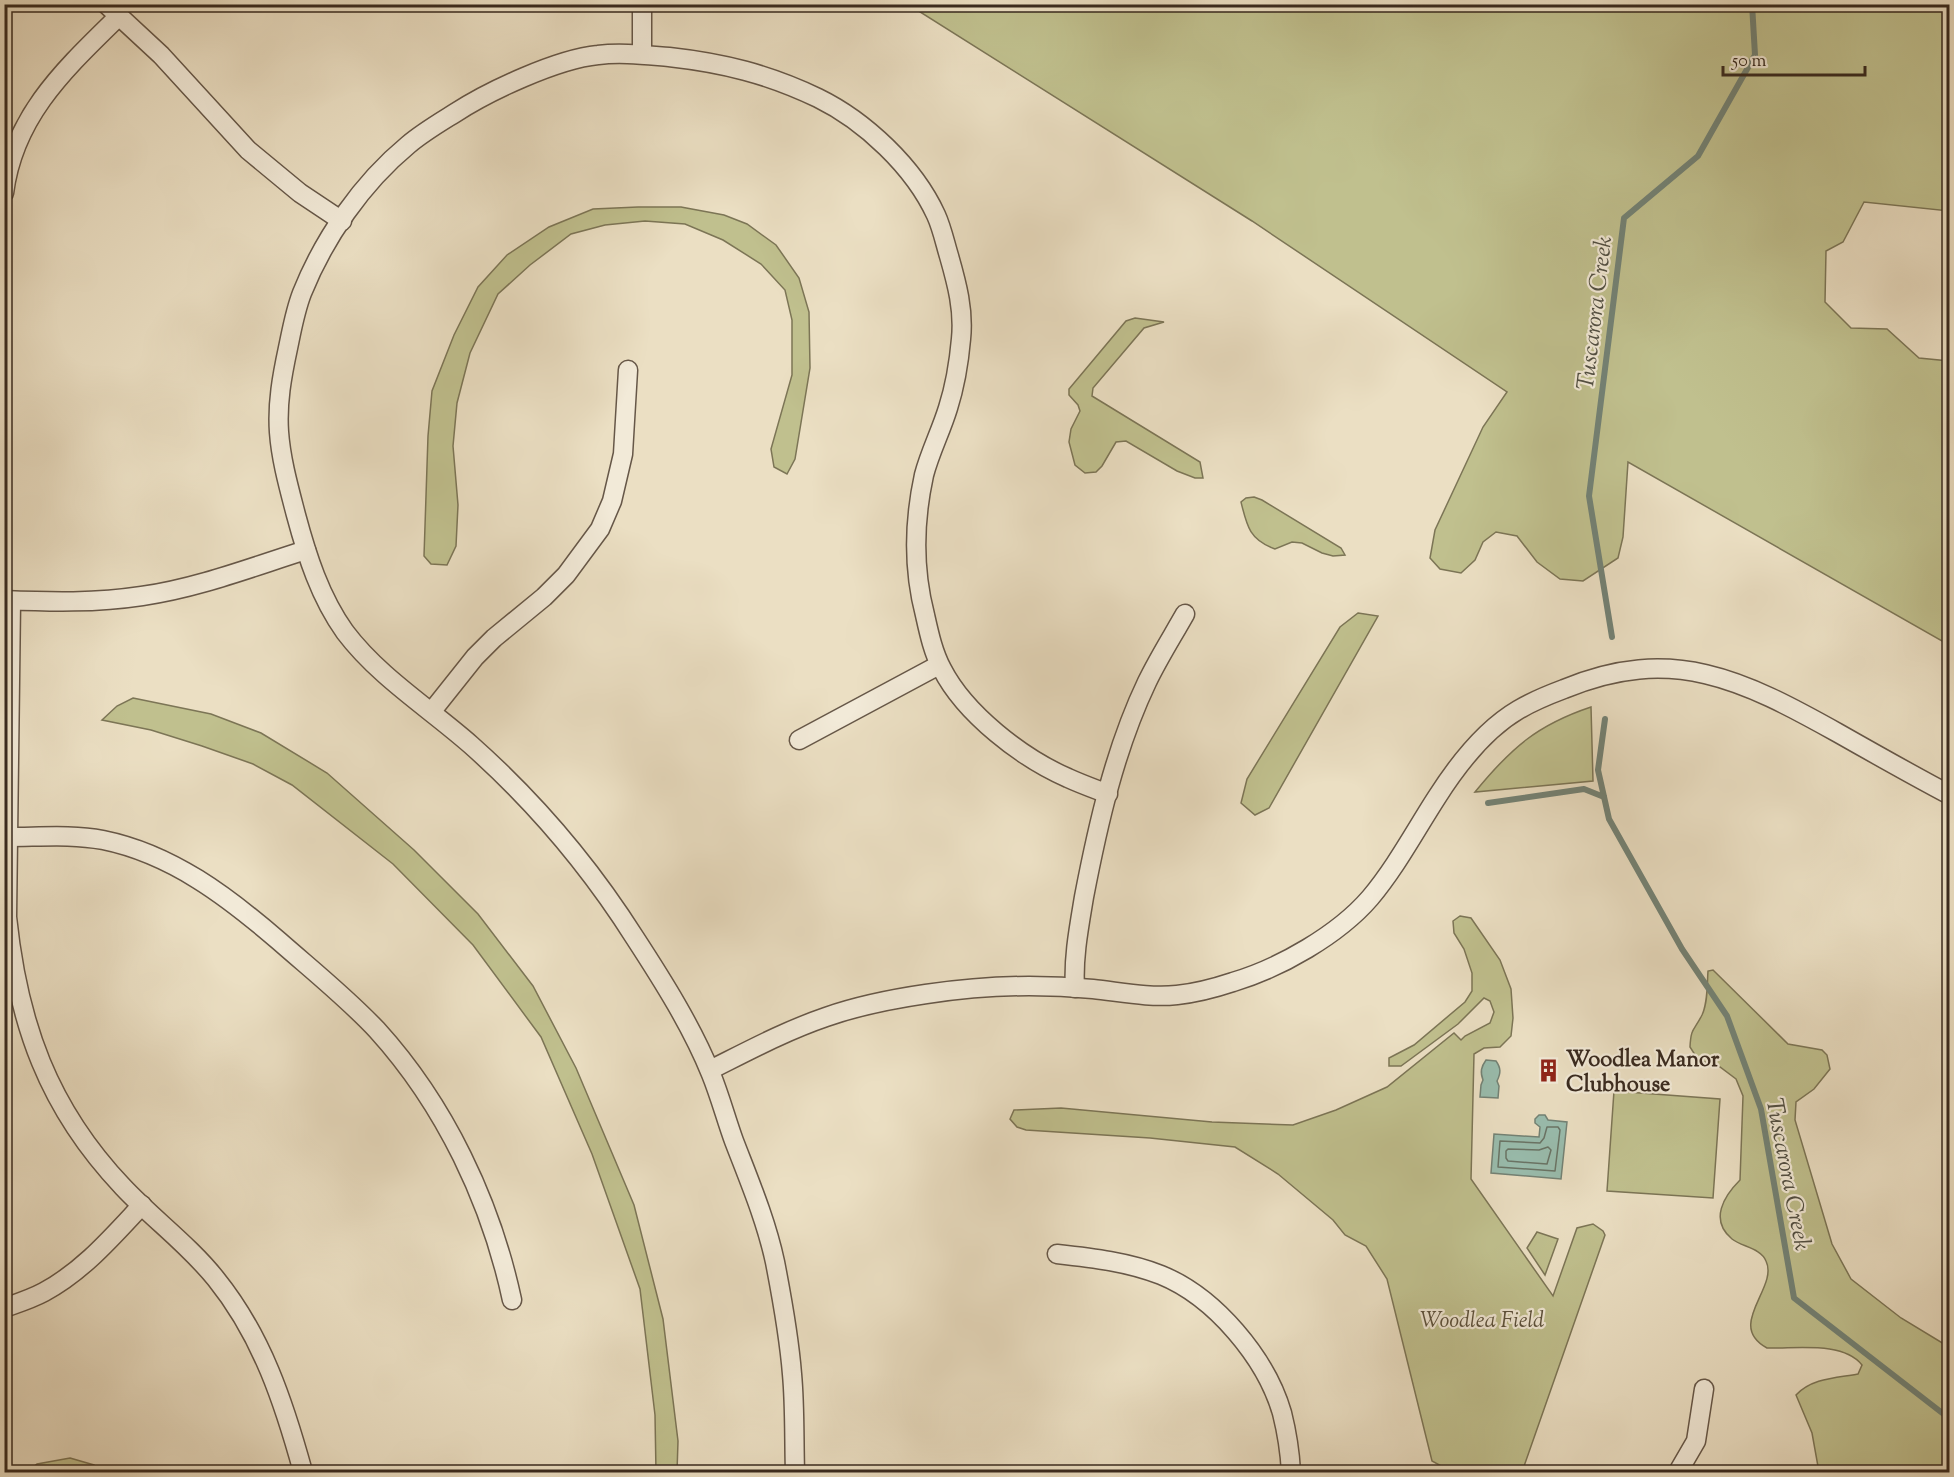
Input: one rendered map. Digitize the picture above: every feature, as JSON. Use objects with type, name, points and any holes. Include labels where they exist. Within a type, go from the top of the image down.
[{"type":"street","points":[[642,4],[642,54]]},
{"type":"street","points":[[4,194],[17,145],[28,120],[43,96],[112,10],[161,55],[248,150],[300,193],[342,221]]},
{"type":"street","points":[[795,1473],[792,1376],[773,1255],[754,1192],[710,1070],[677,1006],[586,866],[476,749],[374,664],[347,635],[330,608],[306,550],[279,439],[280,388],[295,314],[304,288],[342,221],[374,177],[418,137],[469,104],[491,92],[572,60],[596,55],[642,54],[733,67],[766,76],[820,99],[849,115],[893,153],[936,214],[957,282],[963,316],[955,380],[946,414],[926,465],[917,517],[916,538],[920,595],[939,665],[959,694],[982,720],[1022,752],[1070,779],[1108,794]]},
{"type":"street","points":[[432,711],[488,644],[544,597],[566,575],[600,529],[612,501],[623,454],[628,370]]},
{"type":"street","points":[[303,1473],[277,1386],[261,1349],[241,1314],[217,1280],[185,1244],[142,1205],[95,1155],[72,1122],[49,1082],[32,1041],[20,1002],[7,917],[8,600],[79,601],[145,596],[216,579],[306,550]]},
{"type":"street","points":[[1075,988],[1074,970],[1082,907],[1108,794],[1133,715],[1147,682],[1185,614]]},
{"type":"street","points":[[799,740],[939,665]]},
{"type":"street","points":[[710,1070],[775,1036],[829,1016],[892,1000],[953,991],[1027,986],[1075,988],[1153,996],[1196,993],[1237,981],[1278,964],[1318,942],[1367,901],[1406,849],[1439,794],[1481,739],[1503,720],[1530,703],[1607,674],[1643,668],[1694,671],[1749,687],[1782,701],[1950,795]]},
{"type":"street","points":[[8,837],[75,837],[104,840],[137,850],[170,864],[204,882],[241,908],[320,976],[376,1029],[409,1070],[436,1112],[462,1158],[487,1212],[504,1264],[512,1300]]},
{"type":"street","points":[[4,1308],[46,1292],[71,1274],[98,1252],[142,1205]]},
{"type":"street","points":[[1057,1254],[1103,1259],[1162,1276],[1185,1288],[1228,1323],[1248,1346],[1266,1377],[1282,1412],[1291,1473]]},
{"type":"street","points":[[1678,1473],[1696,1441],[1704,1389]]},
{"type":"green space","points":[[909,5],[1949,5],[1949,211],[1864,202],[1843,242],[1826,251],[1825,302],[1851,328],[1887,329],[1919,358],[1949,361],[1949,645],[1628,462],[1623,537],[1618,558],[1583,581],[1560,579],[1537,562],[1517,536],[1496,532],[1483,542],[1475,560],[1461,573],[1440,569],[1430,558],[1435,530],[1483,427],[1507,392],[1252,221]]},
{"type":"green space","points":[[681,207],[724,215],[747,224],[776,245],[799,278],[809,312],[810,368],[795,459],[787,474],[774,467],[771,449],[792,375],[792,320],[785,290],[761,264],[723,240],[685,224],[645,221],[605,225],[571,234],[530,265],[498,294],[470,353],[457,403],[453,446],[458,505],[456,546],[447,565],[431,564],[424,556],[428,436],[432,391],[454,335],[478,287],[507,255],[549,227],[593,209]]},
{"type":"green space","points":[[1135,318],[1164,322],[1144,328],[1093,388],[1092,396],[1200,462],[1203,478],[1195,478],[1177,471],[1126,441],[1116,442],[1096,472],[1085,473],[1075,465],[1069,442],[1071,429],[1080,411],[1069,395],[1069,389],[1126,321]]},
{"type":"green space","points":[[1254,497],[1341,548],[1345,555],[1333,556],[1302,543],[1292,542],[1275,549],[1260,541],[1251,532],[1241,502],[1246,498]]},
{"type":"green space","points":[[1358,613],[1378,616],[1269,808],[1255,815],[1241,803],[1247,779],[1340,627]]},
{"type":"green space","points":[[133,698],[211,714],[261,733],[327,773],[414,850],[478,914],[533,986],[576,1068],[634,1205],[663,1319],[678,1441],[677,1472],[656,1472],[655,1415],[640,1289],[592,1154],[541,1037],[473,945],[393,864],[292,785],[253,764],[151,730],[102,720],[117,706]]},
{"type":"green space","points":[[1591,707],[1593,781],[1475,792],[1526,740],[1555,722]]},
{"type":"green space","name":"Woodlea Field","points":[[1460,916],[1471,918],[1500,960],[1511,989],[1513,1018],[1511,1036],[1500,1047],[1484,1048],[1474,1054],[1471,1179],[1553,1296],[1577,1228],[1593,1224],[1605,1235],[1522,1472],[1452,1472],[1432,1461],[1387,1279],[1366,1246],[1345,1235],[1333,1220],[1278,1174],[1235,1147],[1150,1138],[1026,1130],[1017,1127],[1010,1119],[1014,1110],[1061,1108],[1212,1122],[1293,1125],[1336,1110],[1387,1087],[1454,1033],[1461,1040],[1490,1023],[1494,1012],[1490,1001],[1484,998],[1458,1024],[1401,1066],[1389,1066],[1389,1058],[1414,1045],[1465,1002],[1472,991],[1472,973],[1464,949],[1454,933],[1453,921]]},
{"type":"green space","points":[[1713,970],[1788,1044],[1822,1050],[1827,1055],[1830,1069],[1814,1089],[1796,1102],[1795,1120],[1832,1244],[1851,1279],[1901,1318],[1949,1347],[1949,1472],[1819,1472],[1812,1433],[1796,1395],[1802,1389],[1817,1382],[1858,1374],[1862,1365],[1854,1357],[1831,1349],[1767,1348],[1755,1339],[1751,1328],[1752,1317],[1766,1283],[1768,1272],[1766,1261],[1756,1250],[1732,1239],[1725,1232],[1720,1216],[1724,1201],[1740,1180],[1743,1096],[1736,1079],[1720,1067],[1697,1058],[1690,1047],[1692,1032],[1705,1005],[1708,971]]},
{"type":"green space","points":[[1614,1091],[1720,1099],[1713,1198],[1607,1191]]},
{"type":"green space","points":[[1537,1232],[1558,1239],[1545,1275],[1527,1248]]},
{"type":"green space","points":[[70,1458],[94,1465],[100,1472],[27,1472],[37,1464]]},
{"type":"water","points":[[1486,1060],[1496,1061],[1500,1068],[1497,1081],[1498,1098],[1480,1097],[1482,1070]]},
{"type":"water","points":[[1539,1115],[1545,1115],[1548,1120],[1567,1122],[1561,1179],[1491,1173],[1494,1134],[1539,1137],[1540,1127],[1535,1123],[1535,1119]]},
{"type":"waterway","name":"Tuscarora Creek","points":[[1612,637],[1589,496],[1624,218],[1698,156],[1755,55],[1752,4]]},
{"type":"waterway","name":"Tuscarora Creek","points":[[1605,719],[1598,770],[1609,819],[1682,949],[1727,1016],[1761,1109],[1794,1298],[1950,1419]]},
{"type":"waterway","points":[[1488,803],[1584,789],[1604,797]]},
{"type":"place","name":"Woodlea Manor Clubhouse","points":[[1548,1071]]}]
